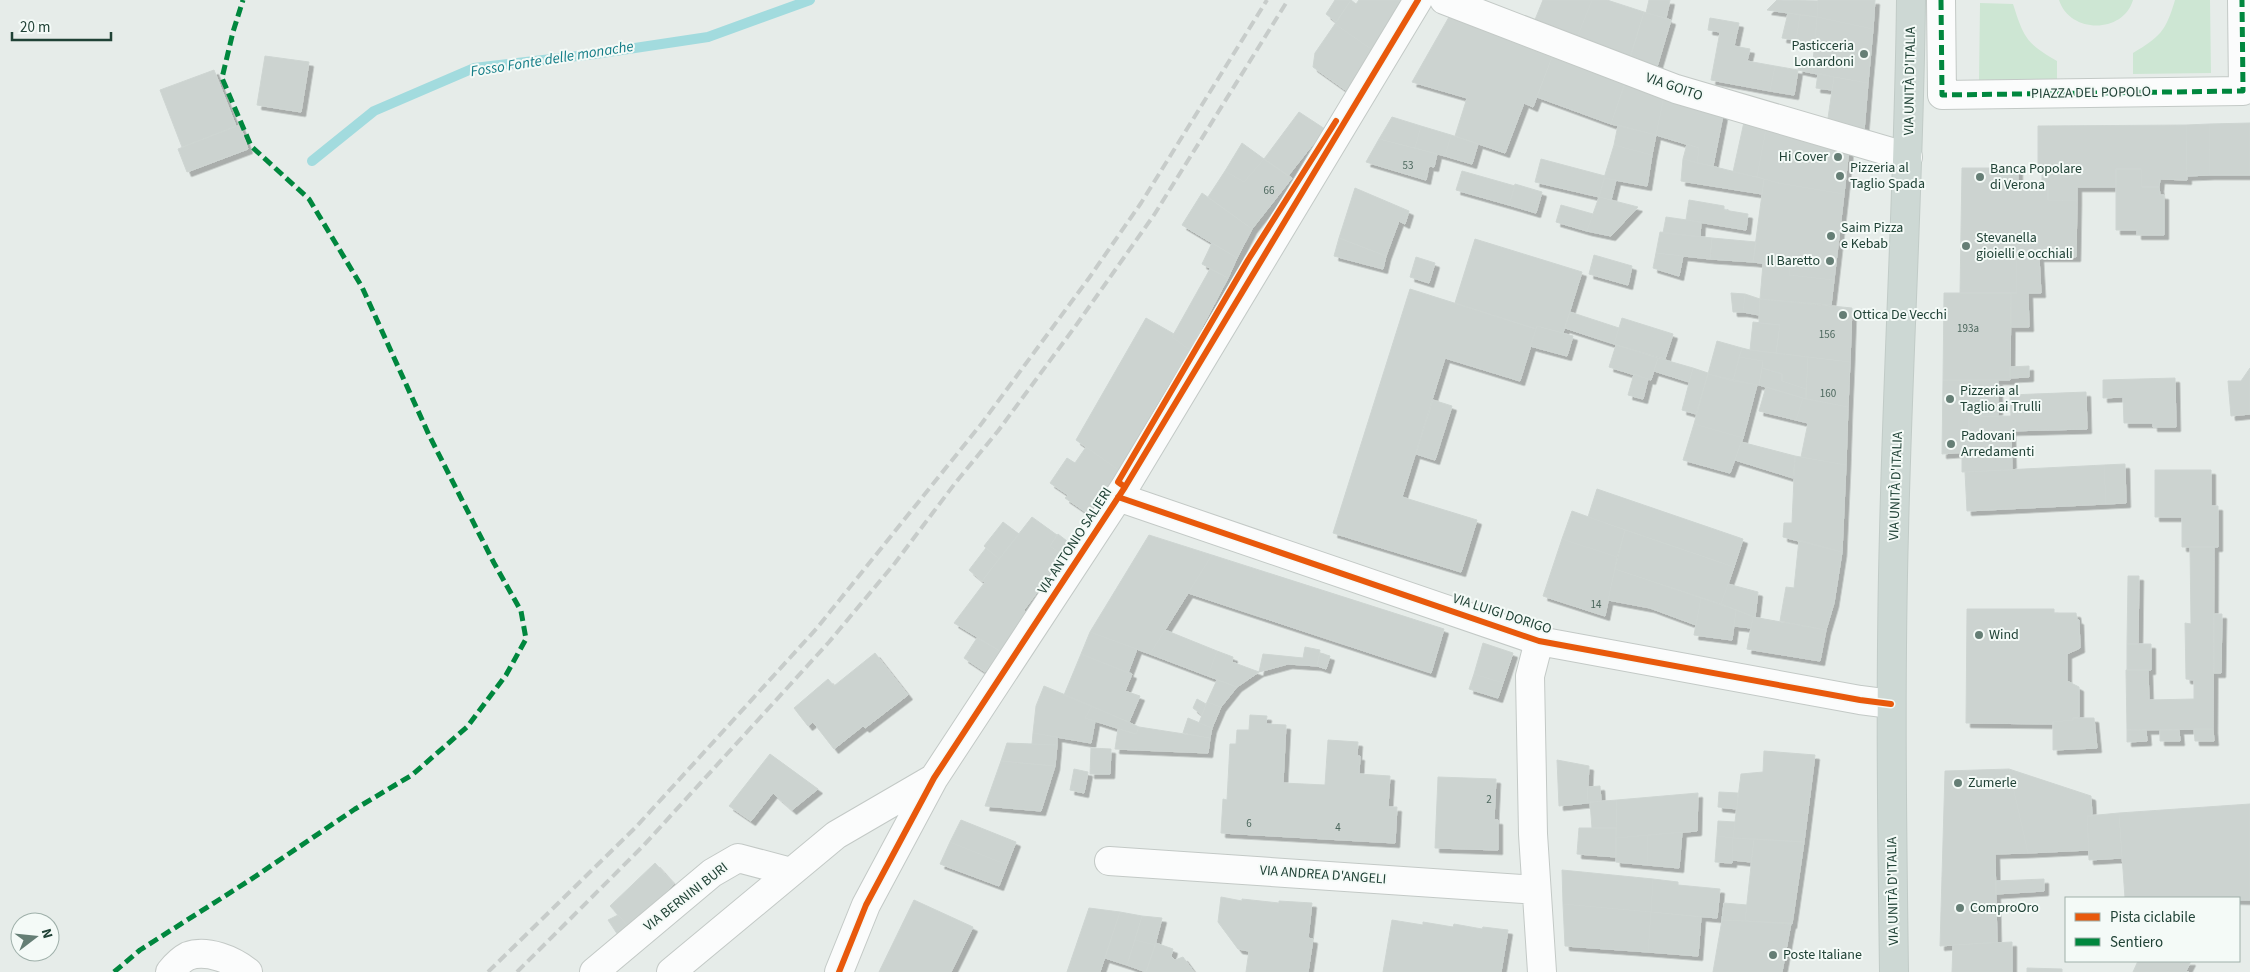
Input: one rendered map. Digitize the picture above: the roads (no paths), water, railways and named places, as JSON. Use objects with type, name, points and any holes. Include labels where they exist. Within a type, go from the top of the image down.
[{"type":"main road","name":"VIA UNITÀ D'ITALIA","points":[[1894,972],[1891,704],[1894,530],[1910,103],[1911,0]]},
{"type":"street","name":"VIA ANTONIO SALIERI","points":[[839,972],[866,905],[934,778],[1118,497],[1418,0]]},
{"type":"street","name":"VIA GOITO","points":[[1444,0],[1676,89],[1908,157]]},
{"type":"street","name":"PIAZZA DEL POPOLO","points":[[1941,0],[1942,95],[2243,91],[2242,0]]},
{"type":"street","name":"PIAZZA DEL POPOLO","points":[[1910,103],[2250,102]]},
{"type":"street","name":"VIA LUIGI DORIGO","points":[[1118,497],[1539,641],[1851,699],[1891,704]]},
{"type":"street","points":[[1539,641],[1530,676],[1533,834],[1542,972]]},
{"type":"street","points":[[671,972],[836,834],[934,778]]},
{"type":"street","name":"VIA BERNINI BURI","points":[[594,972],[712,873],[738,858],[791,872]]},
{"type":"street","name":"VIA ANDREA D'ANGELI","points":[[1109,861],[1536,890]]},
{"type":"street","points":[[170,972],[187,956],[211,954],[240,966],[248,972]]},
{"type":"waterway","name":"Fosso Fonte delle monache","points":[[312,161],[374,111],[474,68],[595,54],[708,37],[810,0]]},
{"type":"railway","points":[[488,972],[636,827],[817,628],[982,423],[1089,278],[1141,203],[1267,0]]},
{"type":"railway","points":[[517,972],[644,845],[829,642],[895,563],[956,482],[998,431],[1154,215],[1288,0]]},
{"type":"place","name":"Pasticceria Lonardoni","points":[[1864,54]]},
{"type":"place","name":"Hi Cover","points":[[1838,157]]},
{"type":"place","name":"Pizzeria al Taglio Spada","points":[[1840,176]]},
{"type":"place","name":"Banca Popolare di Verona","points":[[1980,177]]},
{"type":"place","name":"Saim Pizza e Kebab","points":[[1831,236]]},
{"type":"place","name":"Stevanella gioielli e occhiali","points":[[1966,246]]},
{"type":"place","name":"Il Baretto","points":[[1830,261]]},
{"type":"place","name":"Ottica De Vecchi","points":[[1843,315]]},
{"type":"place","name":"Pizzeria al Taglio ai Trulli","points":[[1950,399]]},
{"type":"place","name":"Padovani Arredamenti","points":[[1951,444]]},
{"type":"place","name":"Wind","points":[[1979,635]]},
{"type":"place","name":"Zumerle","points":[[1958,783]]},
{"type":"place","name":"ComproOro","points":[[1960,908]]},
{"type":"place","name":"Poste Italiane","points":[[1773,955]]}]
